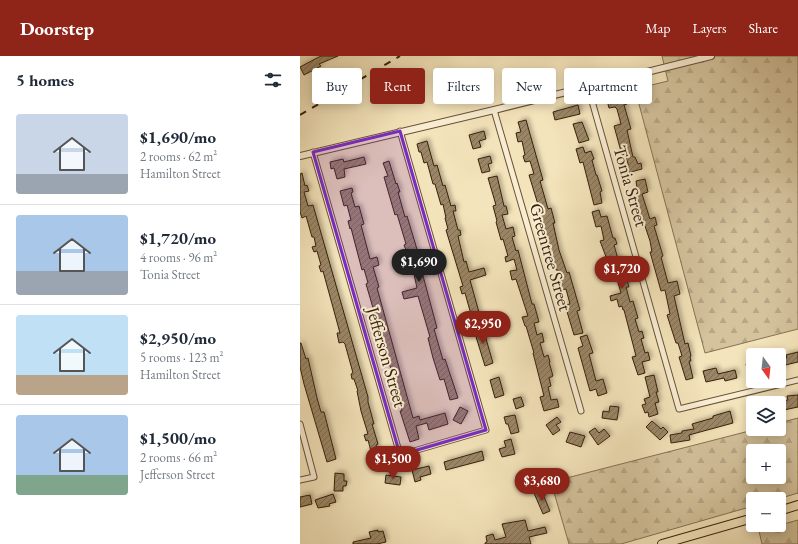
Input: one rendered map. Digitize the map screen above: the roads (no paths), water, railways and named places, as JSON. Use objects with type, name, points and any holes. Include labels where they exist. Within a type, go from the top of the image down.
[{"type":"main road","points":[[786,509],[798,505]]},
{"type":"main road","points":[[662,544],[746,520]]},
{"type":"street","points":[[652,71],[711,56]]},
{"type":"street","points":[[300,156],[564,93]]},
{"type":"street","name":"Tonia Street","points":[[593,104],[679,409],[798,380]]},
{"type":"street","name":"Greentree Street","points":[[494,110],[580,411]]},
{"type":"street","name":"Jefferson Street","points":[[313,152],[400,455],[486,430],[400,131]]},
{"type":"street","points":[[300,424],[314,476],[300,480]]},
{"type":"railway","points":[[300,115],[400,56]]}]
